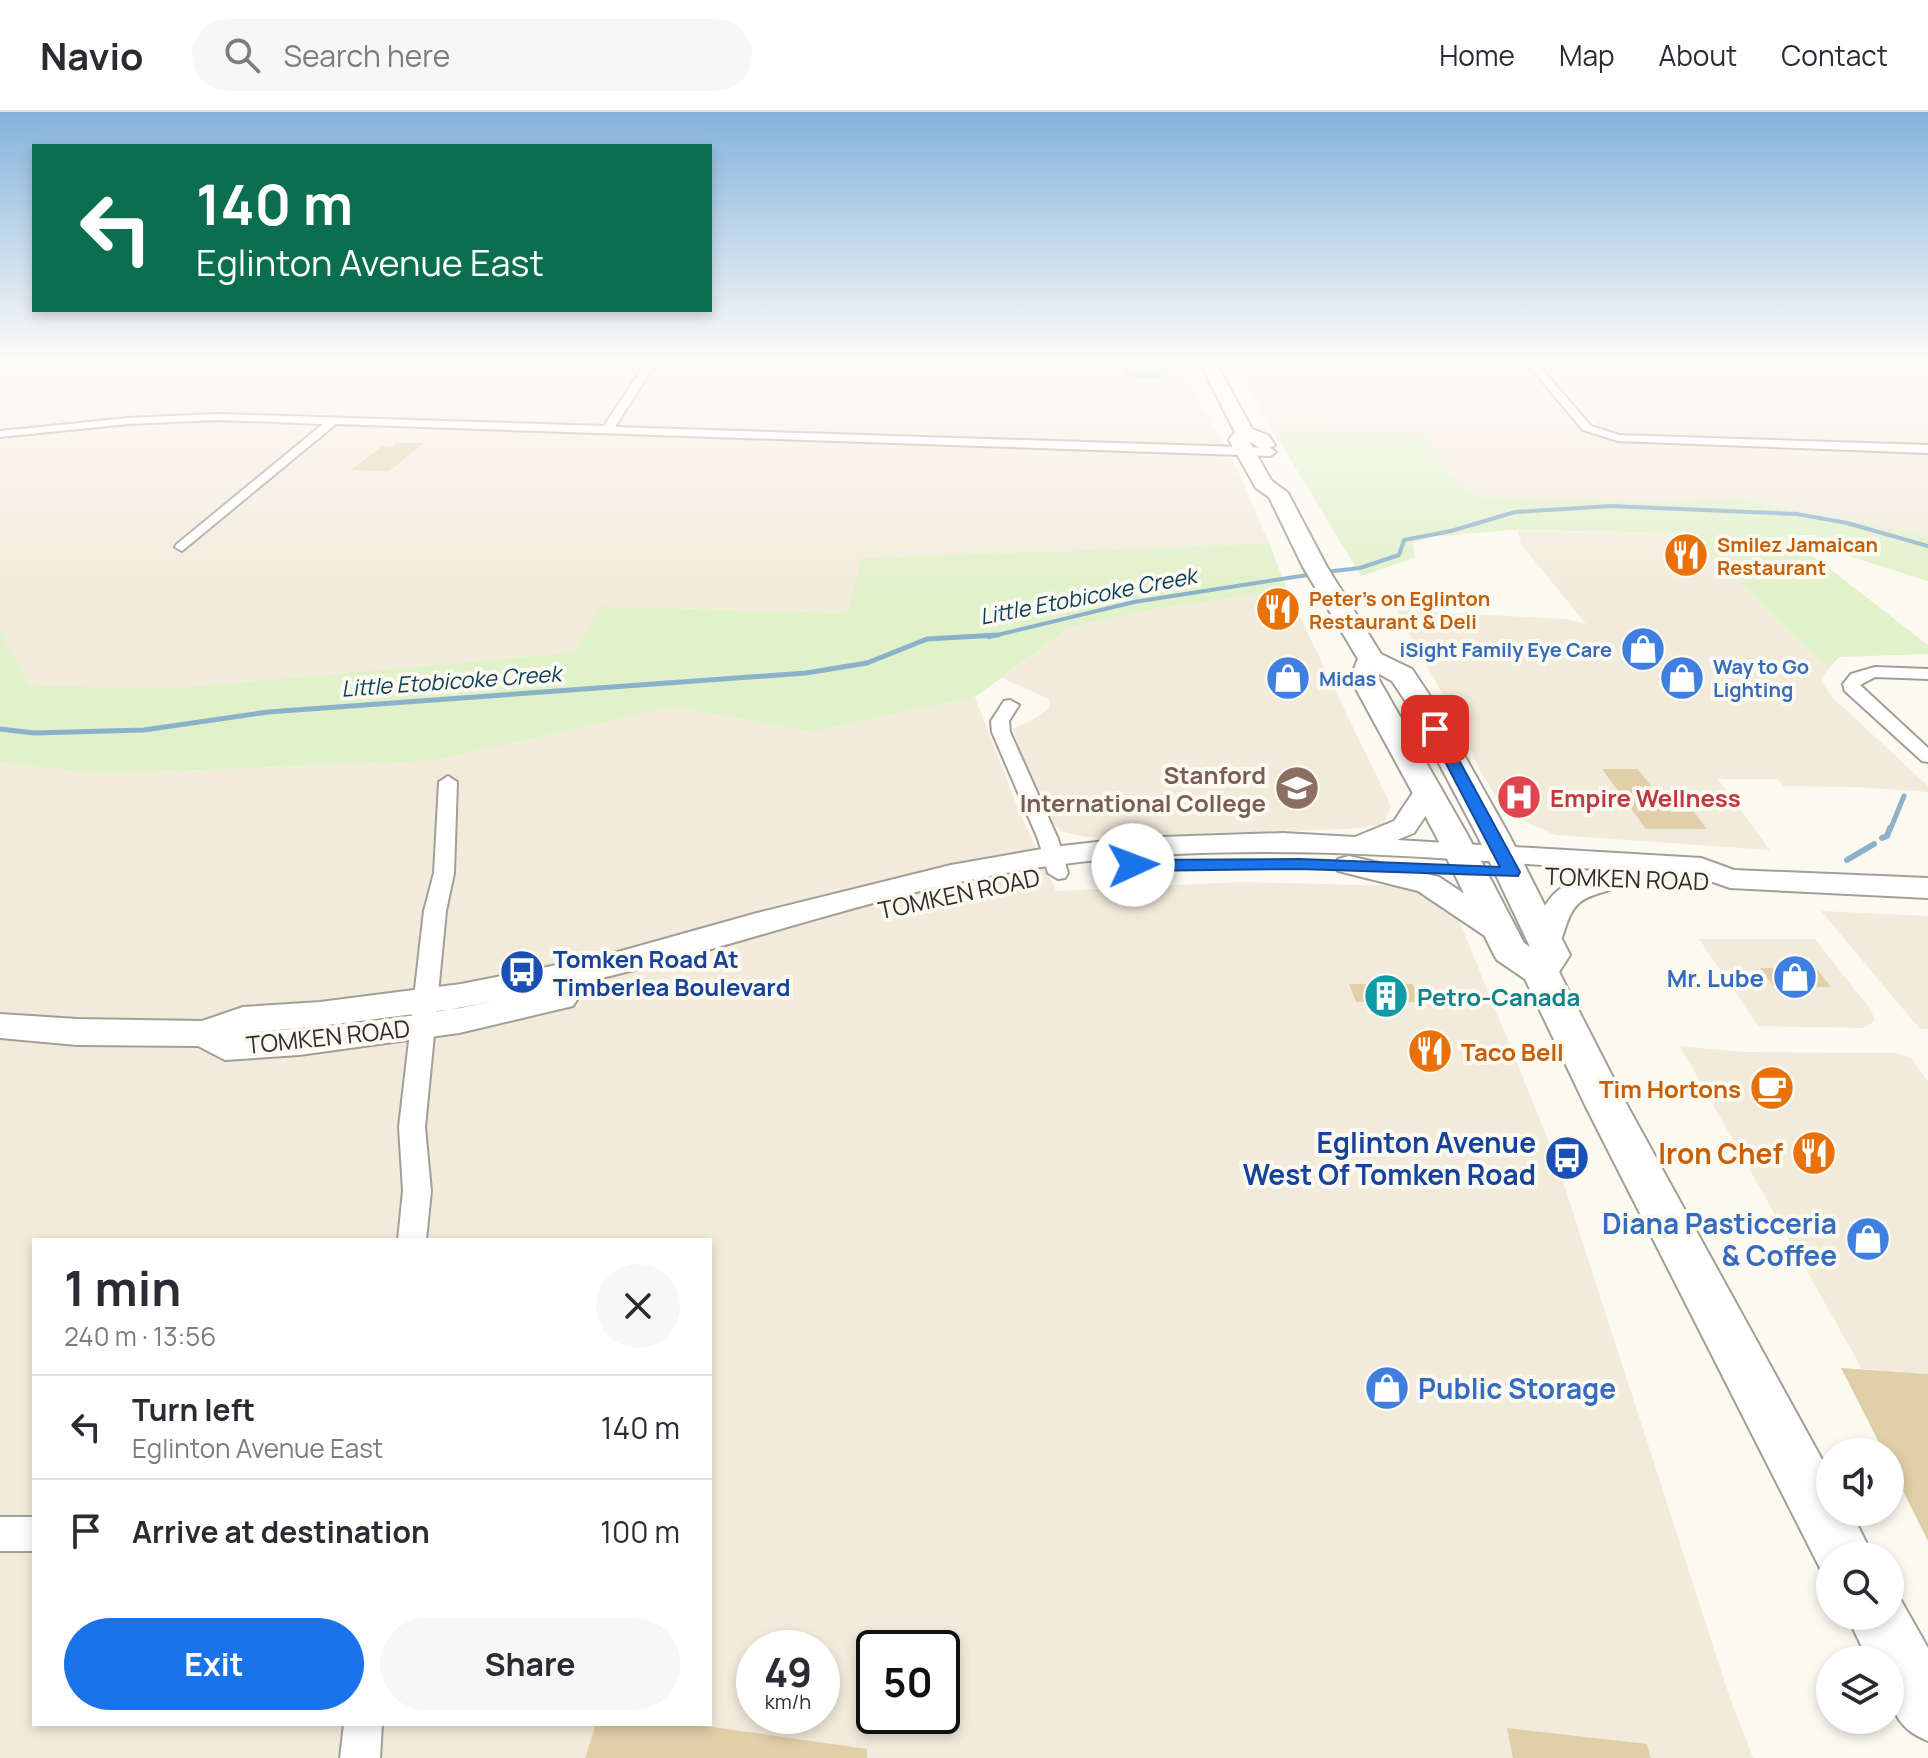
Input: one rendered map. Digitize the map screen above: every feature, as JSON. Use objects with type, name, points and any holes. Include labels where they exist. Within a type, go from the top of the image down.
[{"type":"main road","points":[[1244,438],[1263,484],[1278,493],[1315,567],[1371,659],[1402,675],[1507,864],[1542,957],[1607,1107],[1837,1542]]},
{"type":"main road","points":[[1246,442],[1261,439],[1270,452],[1285,485],[1278,493]]},
{"type":"main road","points":[[1371,659],[1364,678],[1428,791],[1510,951],[1542,957]]},
{"type":"main road","points":[[1351,855],[1404,827],[1428,791]]},
{"type":"main road","points":[[1351,855],[1428,884],[1499,931]]},
{"type":"main road","name":"TOMKEN ROAD","points":[[0,1026],[77,1032],[205,1034],[225,1047],[299,1042],[608,966],[891,888],[1055,864],[1203,863],[1351,855],[1507,864],[1608,880],[1712,885],[1730,879]]},
{"type":"main road","name":"TOMKEN ROAD","points":[[1507,864],[1701,867],[1730,879],[1928,888]]},
{"type":"main road","points":[[1542,957],[1560,904],[1571,891],[1608,880]]},
{"type":"main road","points":[[1885,1630],[1928,1710]]},
{"type":"street","points":[[182,547],[313,438]]},
{"type":"street","points":[[1023,438],[1246,442]]},
{"type":"street","points":[[1617,438],[1928,449]]},
{"type":"street","points":[[1928,674],[1870,672],[1858,676],[1851,684],[1853,691],[1928,757]]},
{"type":"street","points":[[1010,705],[1000,721],[1001,732],[1055,864]]},
{"type":"street","points":[[412,1238],[417,1191],[412,1127],[435,911],[444,873],[448,782]]},
{"type":"street","points":[[0,1534],[32,1534]]},
{"type":"street","points":[[360,1758],[363,1726]]},
{"type":"shaded area","points":[[0,438],[1220,438],[1233,460],[1269,543],[863,558],[847,613],[602,606],[574,652],[172,688],[30,685],[0,630]]},
{"type":"shaded area","points":[[1425,438],[1602,438],[1638,443],[1928,451],[1928,536],[1737,499],[1648,502],[1477,496],[1462,488]]},
{"type":"shaded area","points":[[1739,438],[1928,438],[1928,446]]},
{"type":"shaded area","points":[[1518,531],[1688,533],[1829,668],[1820,680],[1833,698],[1928,786],[1928,792],[1784,786],[1777,779],[1718,779],[1770,850],[1555,835],[1506,813],[1478,767],[1467,739],[1396,610],[1566,619],[1586,624],[1521,544]]},
{"type":"shaded area","points":[[1287,590],[1391,806],[1383,825],[1349,829],[1087,837],[1063,832],[1042,816],[1013,729],[1049,708],[1049,699],[1002,678],[1069,628],[1146,611]]},
{"type":"shaded area","points":[[975,697],[1018,809],[1056,891],[1240,882],[1410,886],[1459,920],[1555,1157],[1729,1695],[1753,1758],[0,1758],[0,763],[102,774],[433,761],[674,707],[812,732]]},
{"type":"shaded area","points":[[1821,911],[1928,916],[1928,1029],[1920,1029]]},
{"type":"shaded area","points":[[1699,939],[1815,939],[1871,1010],[1875,1021],[1863,1028],[1758,1026]]},
{"type":"shaded area","points":[[1680,1046],[1743,1052],[1897,1053],[1912,1059],[1928,1081],[1928,1374],[1862,1369]]},
{"type":"green space","points":[[1277,438],[1425,438],[1462,488],[1477,496],[1648,502],[1737,499],[1928,536],[1928,581],[1836,552],[1814,535],[1786,535],[1928,645],[1928,654],[1839,657],[1829,668],[1688,533],[1511,530],[1432,537],[1413,543],[1415,558],[1361,576]]},
{"type":"green space","points":[[1269,543],[1287,590],[1146,611],[1069,628],[975,697],[812,732],[674,707],[433,761],[102,774],[0,763],[0,630],[30,685],[172,688],[574,652],[601,606],[847,613],[862,558]]},
{"type":"building","points":[[397,443],[424,443],[389,471],[351,470],[382,446],[392,447]]},
{"type":"building","points":[[1602,769],[1638,769],[1671,812],[1694,812],[1707,829],[1646,829]]},
{"type":"building","name":"Mr. Lube","points":[[1760,968],[1816,968],[1831,987],[1774,987]]},
{"type":"building","name":"Petro-Canada","points":[[1349,984],[1413,984],[1420,1002],[1356,1002]]},
{"type":"building","points":[[1841,1368],[1928,1374],[1928,1541],[1904,1493],[1904,1438],[1877,1438]]},
{"type":"building","points":[[595,1726],[705,1726],[736,1730],[736,1734],[761,1734],[867,1749],[867,1758],[585,1758]]},
{"type":"building","points":[[1507,1728],[1647,1744],[1651,1758],[1513,1758]]},
{"type":"waterway","name":"Little Etobicoke Creek","points":[[1325,572],[1360,568],[1399,555],[1404,540],[1451,531],[1515,512],[1611,506],[1797,514],[1847,523],[1928,546]]},
{"type":"waterway","name":"Little Etobicoke Creek","points":[[997,635],[1134,602],[1314,574]]},
{"type":"waterway","name":"Little Etobicoke Creek","points":[[0,729],[34,733],[144,730],[268,712],[806,673],[867,663],[927,639],[997,635]]},
{"type":"waterway","name":"Little Etobicoke Creek","points":[[989,637],[997,635]]},
{"type":"waterway","points":[[1890,830],[1904,796]]},
{"type":"waterway","points":[[1882,838],[1887,836],[1890,828]]},
{"type":"waterway","points":[[1847,860],[1874,844]]},
{"type":"place","name":"Smilez Jamaican Restaurant","points":[[1686,555]]},
{"type":"place","name":"Peter's on Eglinton Restaurant & Deli","points":[[1278,609]]},
{"type":"place","name":"iSight Family Eye Care","points":[[1643,649]]},
{"type":"place","name":"Midas","points":[[1288,678]]},
{"type":"place","name":"Way to Go Lighting","points":[[1682,678]]},
{"type":"place","name":"Stanford International College","points":[[1297,788]]},
{"type":"place","name":"Empire Wellness","points":[[1519,797]]},
{"type":"place","name":"Tomken Road At Timberlea Boulevard","points":[[522,972]]},
{"type":"place","name":"Mr. Lube","points":[[1795,977]]},
{"type":"place","name":"Petro-Canada","points":[[1386,996]]},
{"type":"place","name":"Taco Bell","points":[[1430,1051]]},
{"type":"place","name":"Tim Hortons","points":[[1772,1088]]},
{"type":"place","name":"Iron Chef","points":[[1814,1153]]},
{"type":"place","name":"Eglinton Avenue West Of Tomken Road","points":[[1567,1158]]},
{"type":"place","name":"Diana Pasticceria & Coffee","points":[[1868,1239]]},
{"type":"place","name":"Public Storage","points":[[1387,1388]]},
{"type":"route","points":[[1133,865],[1300,864],[1512,872],[1435,729]]}]
